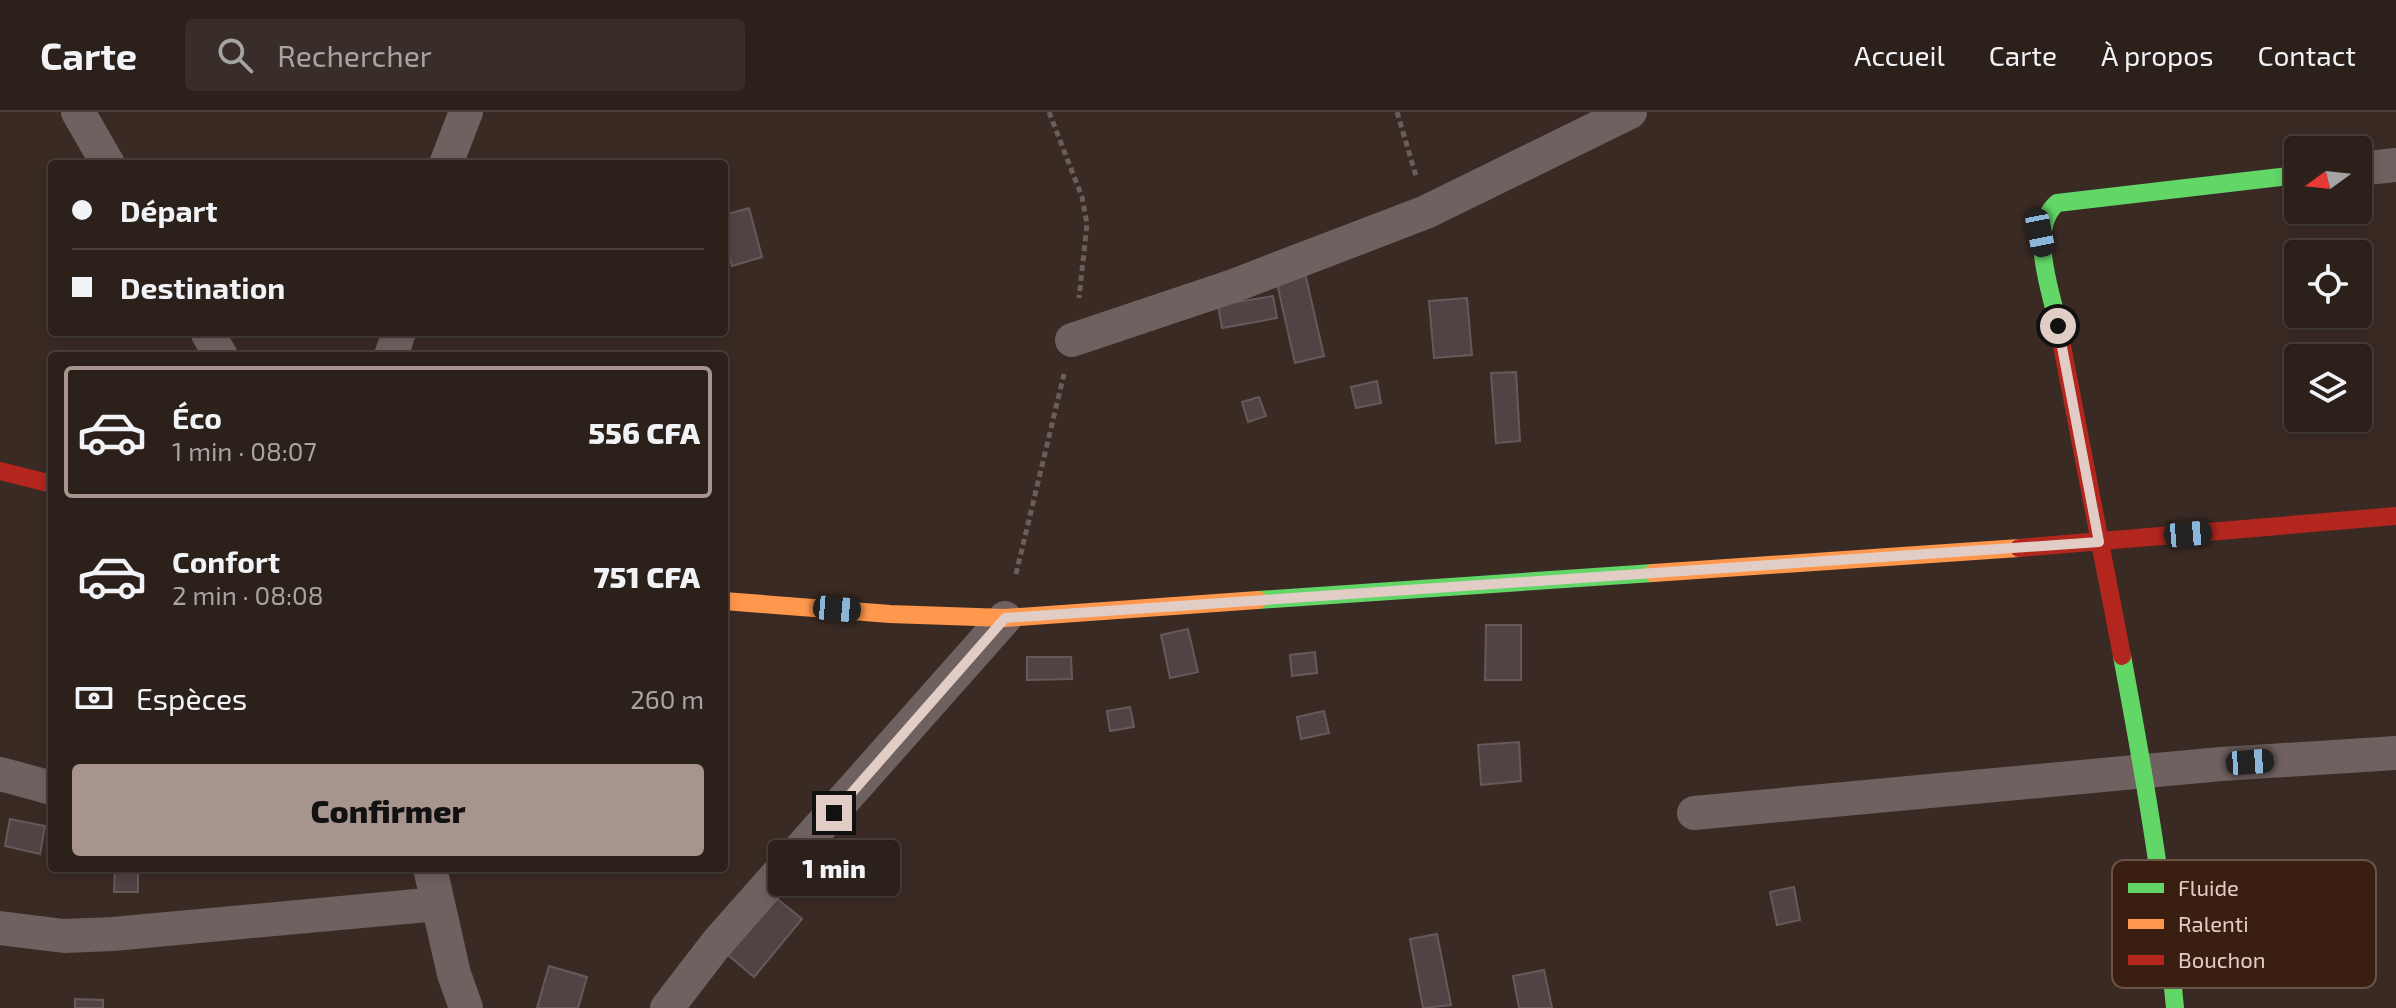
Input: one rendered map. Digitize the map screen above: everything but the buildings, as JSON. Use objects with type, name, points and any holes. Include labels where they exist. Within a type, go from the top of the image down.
[{"type":"street","points":[[78,112],[106,160]]},
{"type":"street","points":[[448,160],[466,112]]},
{"type":"street","points":[[1072,340],[1233,286],[1426,212],[1630,112]]},
{"type":"street","points":[[2372,168],[2396,165]]},
{"type":"street","points":[[2157,860],[2144,771],[2040,233],[2043,219],[2052,205],[2062,200],[2284,176]]},
{"type":"street","points":[[0,471],[48,483]]},
{"type":"street","points":[[728,601],[890,614],[1005,618],[2099,542],[2396,516]]},
{"type":"street","points":[[667,1008],[717,943],[1005,618]]},
{"type":"street","points":[[1694,813],[2144,771],[2396,753]]},
{"type":"street","points":[[0,774],[48,787]]},
{"type":"street","points":[[431,872],[454,974],[466,1008]]},
{"type":"street","points":[[0,928],[64,936],[113,934],[438,904]]},
{"type":"street","points":[[2173,988],[2175,1008]]},
{"type":"path","points":[[1397,112],[1426,212]]},
{"type":"traffic: fast","points":[[2058,325],[2042,244],[2048,214],[2057,203],[2284,177]]},
{"type":"traffic: fast","points":[[1258,600],[1653,573]]},
{"type":"traffic: fast","points":[[2122,656],[2157,860]]},
{"type":"traffic: fast","points":[[2173,988],[2175,1008]]},
{"type":"traffic: slow","points":[[1653,573],[2019,548]]},
{"type":"traffic: slow","points":[[728,601],[890,614],[1005,618],[1258,600]]},
{"type":"traffic: jam","points":[[2058,325],[2122,656]]},
{"type":"traffic: jam","points":[[0,471],[48,483]]},
{"type":"traffic: jam","points":[[2019,548],[2396,516]]},
{"type":"route","points":[[834,813],[1005,618],[2099,542],[2058,326]]}]
